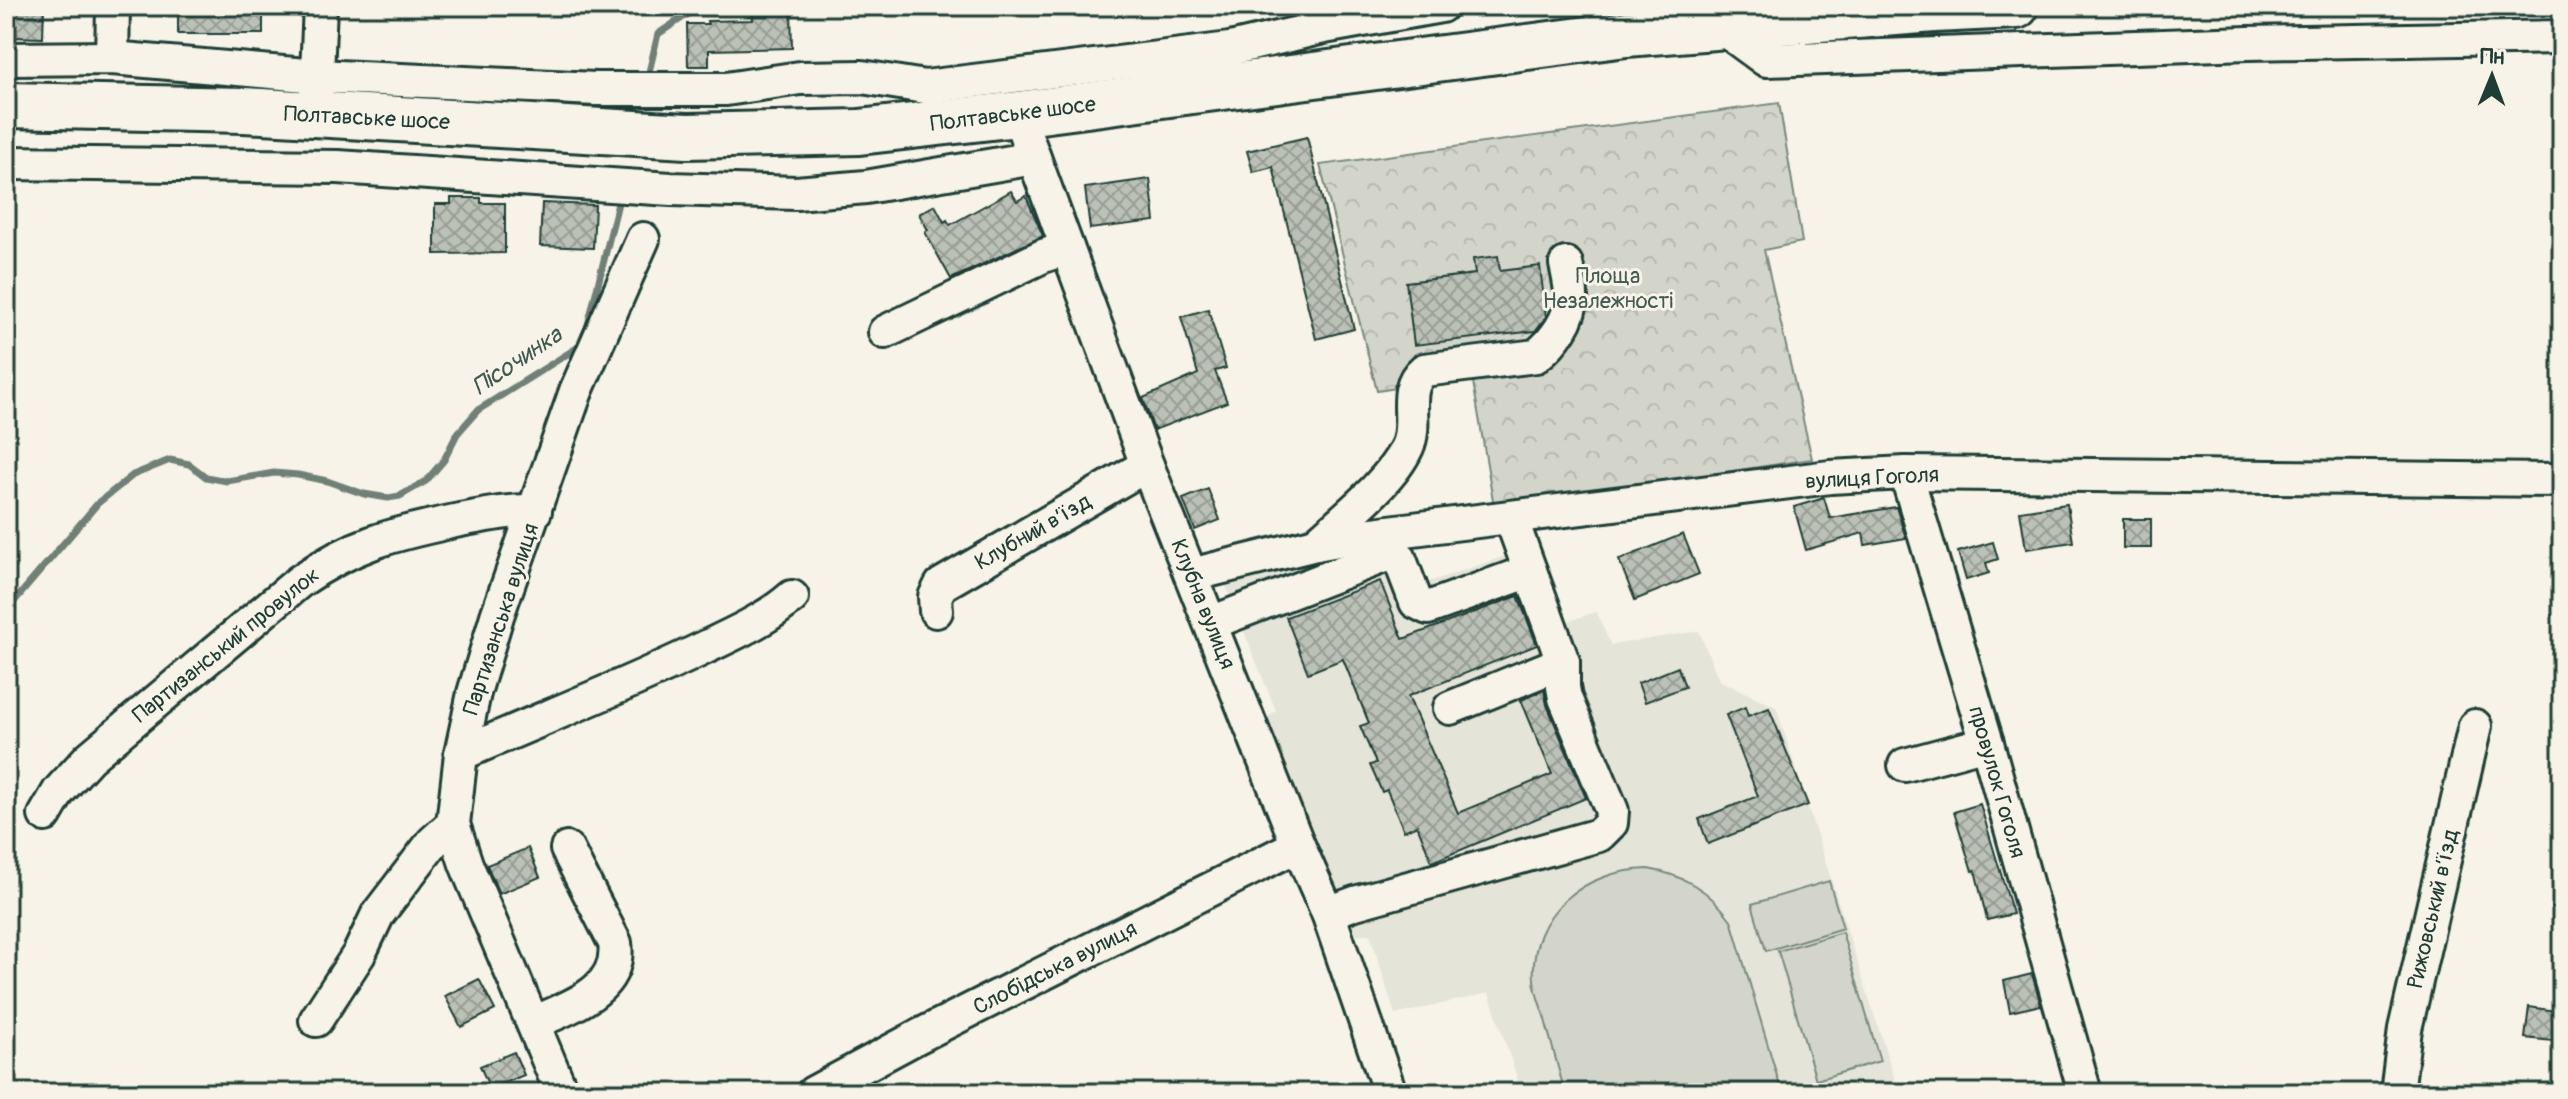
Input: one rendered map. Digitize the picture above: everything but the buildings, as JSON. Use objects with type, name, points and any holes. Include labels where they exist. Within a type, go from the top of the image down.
[{"type":"highway","name":"Полтавське шосе","points":[[6,105],[244,110],[316,96],[687,136],[859,132],[1626,34],[2016,6]]},
{"type":"street","points":[[112,58],[113,6]]},
{"type":"street","points":[[316,96],[320,6]]},
{"type":"street","points":[[6,59],[112,58],[316,96],[596,89],[686,91],[726,89],[800,78],[862,77],[925,87],[1230,49],[1324,27],[1441,6]]},
{"type":"street","points":[[1721,27],[1766,60],[2248,43],[2562,37]]},
{"type":"street","name":"Клубна вулиця","points":[[1018,114],[1147,465],[1328,913],[1390,1093]]},
{"type":"street","points":[[6,163],[338,167],[671,189],[796,193],[866,187],[1034,158]]},
{"type":"street","name":"Партизанська вулиця","points":[[562,1093],[466,864],[453,824],[461,754],[474,693],[493,629],[576,391],[643,239]]},
{"type":"street","points":[[885,332],[1043,256],[1067,248]]},
{"type":"street","points":[[1316,544],[1374,491],[1406,448],[1411,434],[1410,390],[1424,370],[1536,356],[1550,346],[1559,333],[1572,299],[1566,264]]},
{"type":"street","name":"Клубний в’їзд","points":[[936,611],[935,597],[941,585],[1147,465]]},
{"type":"street","name":"вулиця Гоголя","points":[[1191,575],[1316,544],[1830,477],[1906,473],[2562,480]]},
{"type":"street","name":"провулок Гоголя","points":[[1906,473],[1987,743],[2085,1093]]},
{"type":"street","name":"Партизанський провулок","points":[[45,815],[59,791],[89,758],[300,581],[329,561],[396,533],[498,512],[535,511]]},
{"type":"street","points":[[1328,913],[1599,835],[1608,828],[1612,811],[1565,698],[1563,662],[1511,518]]},
{"type":"street","points":[[1211,623],[1389,554],[1399,557],[1416,602],[1428,608],[1530,571]]},
{"type":"street","points":[[461,754],[667,666],[752,624],[792,597]]},
{"type":"street","points":[[1450,708],[1563,662]]},
{"type":"street","name":"Рижовський в’їзд","points":[[2397,1093],[2408,1017],[2475,726]]},
{"type":"street","points":[[1905,765],[1987,743]]},
{"type":"street","points":[[316,1020],[359,954],[378,914],[433,842],[453,824]]},
{"type":"street","name":"Слобідська вулиця","points":[[813,1093],[919,1036],[1298,845]]},
{"type":"street","points":[[534,1023],[598,991],[611,970],[616,953],[615,943],[567,849]]},
{"type":"shaded area","points":[[1387,541],[1420,585],[1534,546],[1562,623],[1596,612],[1611,645],[1699,631],[1719,680],[1776,707],[1896,1083],[1867,1093],[1522,1093],[1489,993],[1395,1015],[1370,934],[1349,934],[1267,718],[1276,711],[1224,582]]},
{"type":"green space","name":"Площа Незалежності","points":[[1779,103],[1802,242],[1764,250],[1812,459],[1494,506],[1472,376],[1377,391],[1320,165]]},
{"type":"green space","points":[[1648,869],[1673,875],[1705,892],[1731,920],[1782,1093],[1565,1093],[1534,980],[1535,956],[1541,934],[1566,899],[1583,887],[1603,877]]},
{"type":"green space","points":[[1829,881],[1843,928],[1766,951],[1752,904]]},
{"type":"green space","points":[[1842,932],[1880,1061],[1816,1080],[1778,951]]},
{"type":"waterway","name":"Пісочинка","points":[[649,72],[658,34],[700,6]]},
{"type":"waterway","name":"Пісочинка","points":[[587,329],[618,203]]},
{"type":"waterway","name":"Пісочинка","points":[[6,611],[98,503],[133,475],[170,460],[189,464],[206,477],[227,481],[274,473],[298,475],[364,494],[388,498],[400,496],[426,481],[444,460],[457,434],[478,410],[580,346],[582,340]]}]
